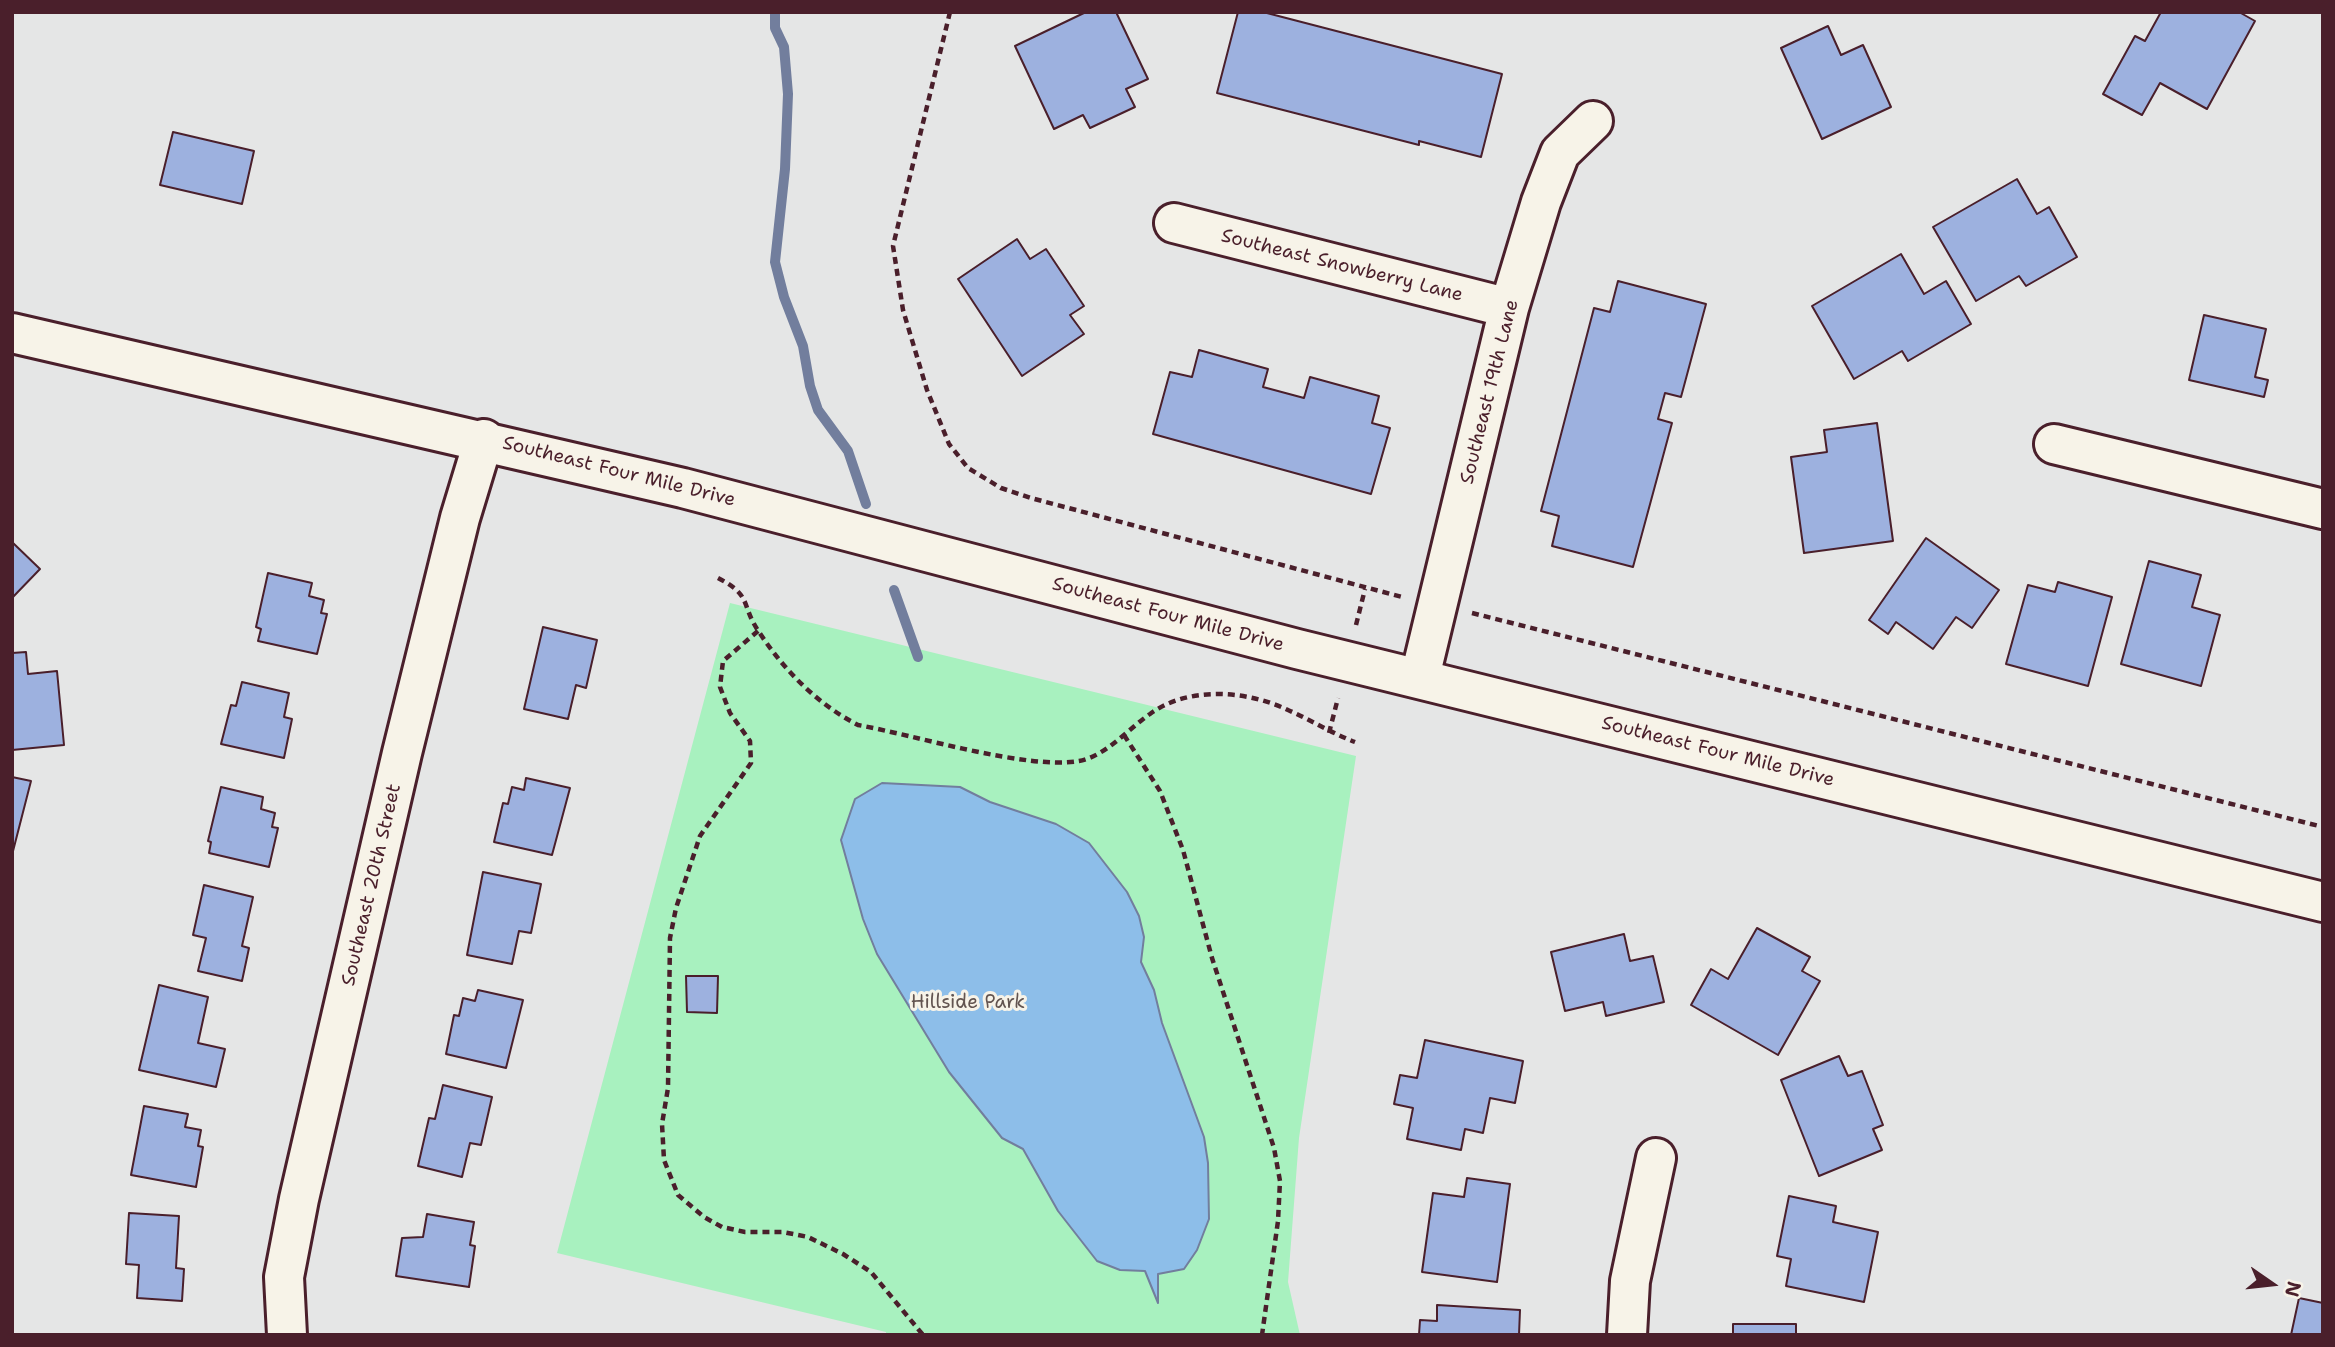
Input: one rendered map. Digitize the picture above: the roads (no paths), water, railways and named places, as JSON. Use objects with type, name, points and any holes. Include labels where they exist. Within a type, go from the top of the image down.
[{"type":"main road","name":"Southeast 19th Lane","points":[[1420,677],[1510,308],[1541,202],[1560,153],[1593,121]]},
{"type":"main road","name":"Southeast Snowberry Lane","points":[[1174,223],[1510,308]]},
{"type":"main road","name":"Southeast Four Mile Drive","points":[[12,333],[484,439],[707,494],[1297,649],[1420,677],[2323,902]]},
{"type":"main road","name":"Southeast 20th Street","points":[[287,1335],[284,1277],[299,1199],[405,740],[460,518],[484,439]]},
{"type":"main road","points":[[2054,444],[2323,509]]},
{"type":"main road","points":[[1627,1335],[1630,1281],[1656,1158]]},
{"type":"water","points":[[882,783],[960,787],[990,802],[1056,824],[1089,843],[1127,892],[1139,916],[1144,937],[1141,962],[1154,990],[1162,1023],[1204,1137],[1208,1163],[1209,1219],[1197,1250],[1184,1269],[1158,1274],[1158,1303],[1145,1271],[1120,1270],[1097,1261],[1058,1211],[1023,1149],[1002,1138],[949,1072],[877,954],[863,919],[841,840],[855,799]]},
{"type":"waterway","points":[[775,12],[775,28],[784,47],[788,94],[785,169],[775,262],[784,297],[803,346],[810,386],[818,410],[848,451],[866,504]]},
{"type":"waterway","points":[[894,590],[918,657]]},
{"type":"park label","name":"Hillside Park","points":[[968,1003]]}]
